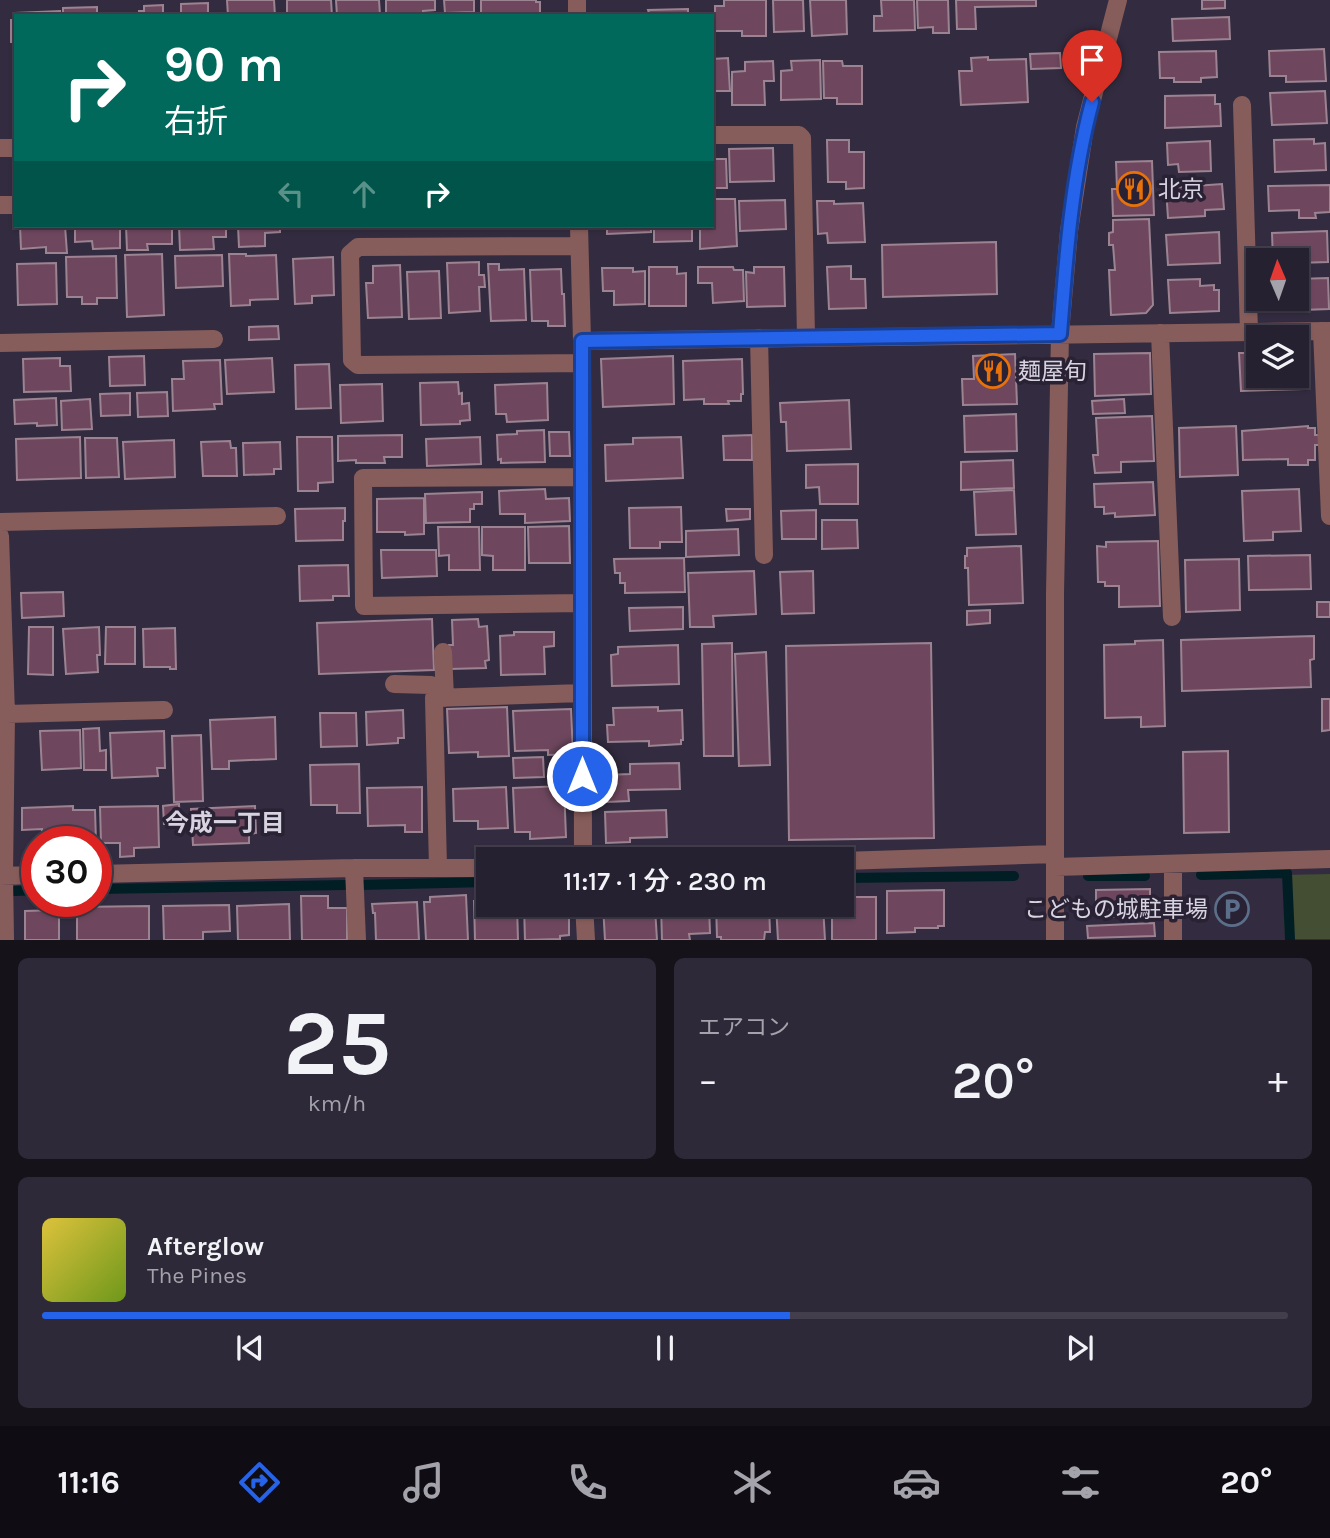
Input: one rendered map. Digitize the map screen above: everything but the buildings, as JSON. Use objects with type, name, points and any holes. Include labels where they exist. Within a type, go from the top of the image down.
[{"type":"street","points":[[1055,940],[1055,594],[1060,334],[1069,231],[1085,127],[1118,0]]},
{"type":"street","points":[[1242,105],[1249,325]]},
{"type":"street","points":[[714,135],[799,135],[802,138],[806,337]]},
{"type":"street","points":[[579,228],[582,341],[583,847]]},
{"type":"street","points":[[579,246],[358,247],[350,254],[352,360],[358,365],[582,363]]},
{"type":"street","points":[[1326,331],[1330,516]]},
{"type":"street","points":[[582,341],[1246,332]]},
{"type":"street","points":[[1160,333],[1172,617]]},
{"type":"street","points":[[760,338],[764,555]]},
{"type":"street","points":[[0,343],[214,339]]},
{"type":"street","points":[[582,477],[363,478],[364,606],[582,603]]},
{"type":"street","points":[[0,522],[277,516]]},
{"type":"street","points":[[0,536],[6,714],[2,876],[5,940]]},
{"type":"street","points":[[443,652],[445,695]]},
{"type":"street","points":[[394,684],[431,685],[445,695]]},
{"type":"street","points":[[438,869],[434,698],[445,695],[582,693]]},
{"type":"street","points":[[6,714],[164,710]]},
{"type":"street","points":[[854,861],[1055,860],[1173,864],[1330,859]]},
{"type":"street","points":[[1173,864],[1173,940]]},
{"type":"street","points":[[354,868],[356,940]]},
{"type":"street","points":[[112,874],[476,868]]},
{"type":"street","points":[[2,876],[21,875]]},
{"type":"street","points":[[585,917],[586,940]]},
{"type":"green space","points":[[1330,874],[1330,939],[1285,939],[1283,875]]},
{"type":"waterway","points":[[1201,875],[1287,873],[1290,940]]},
{"type":"waterway","points":[[854,878],[1014,876]]},
{"type":"waterway","points":[[1088,876],[1145,876]]},
{"type":"waterway","points":[[360,885],[476,882]]},
{"type":"waterway","points":[[112,889],[345,885]]},
{"type":"waterway","points":[[15,891],[21,891]]},
{"type":"place","name":"北京","points":[[1134,189]]},
{"type":"place","name":"麺屋旬","points":[[993,371]]},
{"type":"place","name":"こどもの城駐車場","points":[[1232,909]]},
{"type":"district","name":"今成一丁目","points":[[225,823]]},
{"type":"route","points":[[582,776],[582,341],[1060,334],[1069,231],[1085,127],[1092,102]]}]
